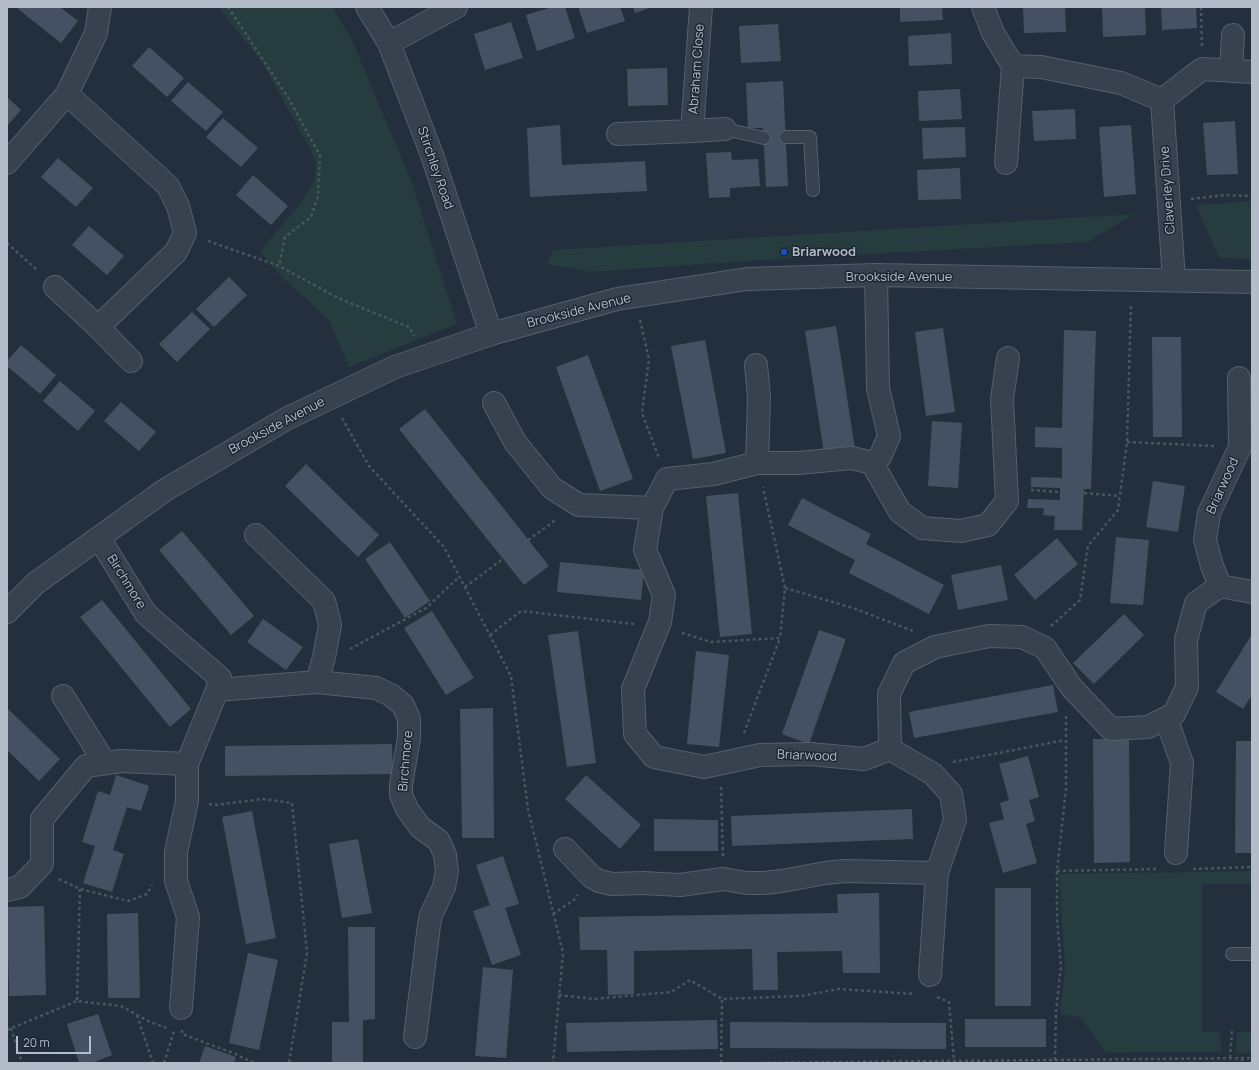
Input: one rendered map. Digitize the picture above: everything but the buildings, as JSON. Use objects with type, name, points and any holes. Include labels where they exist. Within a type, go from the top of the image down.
[{"type":"street","points":[[7,163],[67,94],[96,33],[100,7]]},
{"type":"street","name":"Stirchley Road","points":[[367,7],[389,43],[432,155],[491,334]]},
{"type":"street","points":[[389,43],[456,7]]},
{"type":"street","name":"Abraham Close","points":[[692,131],[701,7]]},
{"type":"street","points":[[983,7],[993,34],[1013,66],[1006,162]]},
{"type":"street","points":[[1013,66],[1042,67],[1121,83],[1162,100],[1202,69],[1242,72],[1233,35]]},
{"type":"street","points":[[67,94],[168,186],[178,206],[185,233],[176,252],[98,326]]},
{"type":"street","name":"Claverley Drive","points":[[1162,100],[1174,280]]},
{"type":"street","name":"Abraham Close","points":[[618,134],[725,129]]},
{"type":"street","points":[[872,463],[880,457],[889,436],[878,388],[876,275]]},
{"type":"street","name":"Brookside Avenue","points":[[7,612],[36,583],[165,490],[286,418],[395,367],[491,334],[617,299],[747,280],[876,275],[1252,282]]},
{"type":"street","points":[[55,287],[98,326],[131,361]]},
{"type":"street","points":[[667,479],[714,474],[757,464],[798,464],[852,458],[872,463],[900,512],[922,528],[961,531],[988,525],[1007,500],[1002,399],[1008,358]]},
{"type":"street","points":[[756,365],[759,397],[757,464]]},
{"type":"street","name":"Briarwood","points":[[1220,586],[1212,566],[1205,540],[1209,513],[1240,447],[1239,378]]},
{"type":"street","points":[[494,403],[515,442],[552,488],[570,500],[579,505],[652,508]]},
{"type":"street","name":"Briarwood","points":[[667,479],[652,508],[645,550],[664,595],[660,622],[633,689],[635,734],[654,757],[704,766],[760,755],[810,754],[864,759],[890,749]]},
{"type":"street","points":[[256,536],[324,601],[330,625],[324,658],[317,682]]},
{"type":"street","name":"Birchmore","points":[[99,538],[146,614],[220,678],[218,690],[317,682],[376,688],[391,695],[403,705],[409,719],[409,738],[401,785],[401,795],[407,809],[420,827],[439,841],[445,855],[447,871],[444,887],[431,915],[429,925],[415,1037]]},
{"type":"street","points":[[930,975],[937,874],[955,820],[951,794],[933,774],[890,749],[889,694],[904,663],[935,647],[989,636],[1022,637],[1045,648],[1072,688],[1111,729],[1148,727],[1174,714],[1187,687],[1186,640],[1196,603],[1220,586],[1252,592]]},
{"type":"street","points":[[181,1008],[188,917],[176,881],[176,852],[187,802],[187,764],[218,690]]},
{"type":"street","points":[[62,696],[105,763]]},
{"type":"street","points":[[1166,718],[1182,763],[1176,853]]},
{"type":"street","points":[[7,890],[20,887],[42,864],[42,818],[86,766],[120,761],[187,764]]},
{"type":"street","points":[[564,849],[592,877],[599,881],[612,884],[680,885],[723,879],[747,883],[770,882],[845,871],[937,874]]},
{"type":"lane","points":[[725,129],[764,138]]},
{"type":"lane","points":[[786,137],[810,137],[813,190]]},
{"type":"lane","points":[[1232,954],[1252,954]]},
{"type":"path","points":[[228,7],[289,99],[320,156],[318,196],[311,217],[285,237],[279,266]]},
{"type":"path","points":[[1201,7],[1202,69]]},
{"type":"path","points":[[1169,201],[1225,195],[1252,196]]},
{"type":"path","points":[[185,233],[279,266],[340,299],[409,327],[426,356]]},
{"type":"path","points":[[7,243],[55,287]]},
{"type":"path","points":[[1033,642],[1080,600],[1088,546],[1118,510],[1127,442],[1131,302]]},
{"type":"path","points":[[639,315],[649,359],[642,413],[667,479]]},
{"type":"path","points":[[340,415],[369,466],[444,547],[511,676],[528,808],[562,953],[553,1063]]},
{"type":"path","points":[[1127,442],[1240,447]]},
{"type":"path","points":[[1006,489],[1060,492]]},
{"type":"path","points":[[1084,493],[1120,496]]},
{"type":"path","points":[[528,540],[553,522],[570,500]]},
{"type":"path","points":[[464,587],[502,559]]},
{"type":"path","points":[[324,658],[344,652],[426,608],[459,577]]},
{"type":"path","points":[[785,588],[853,608],[924,635],[935,647]]},
{"type":"path","points":[[723,879],[731,761],[743,736],[780,638]]},
{"type":"path","points":[[1055,1060],[1056,1011],[1062,966],[1057,919],[1057,871],[1066,789],[1065,719],[1072,688]]},
{"type":"path","points":[[933,774],[943,764],[1065,740]]},
{"type":"path","points":[[187,802],[215,805],[263,799],[292,803],[307,953],[289,1063]]},
{"type":"path","points":[[1191,869],[1252,867]]},
{"type":"path","points":[[37,868],[80,889],[128,901],[147,894],[159,873],[176,871]]},
{"type":"path","points":[[1057,871],[1160,869]]},
{"type":"path","points":[[553,914],[575,899],[592,877]]},
{"type":"path","points":[[77,1001],[80,889]]},
{"type":"path","points":[[930,975],[931,995],[949,1002],[954,1061]]},
{"type":"path","points":[[559,995],[594,999],[671,992],[690,980],[722,999],[801,996],[839,989],[916,994]]},
{"type":"path","points":[[721,1063],[722,999]]},
{"type":"path","points":[[7,1030],[77,1001],[121,1006],[150,1022],[233,1053],[254,1063]]},
{"type":"path","points":[[181,1008],[182,1034]]},
{"type":"path","points":[[137,1015],[153,1063]]},
{"type":"path","points":[[11,1028],[22,1063]]},
{"type":"path","points":[[1230,1058],[1232,1030]]},
{"type":"path","points":[[164,1063],[174,1031]]},
{"type":"path","points":[[1242,1058],[1242,1063]]},
{"type":"path","points":[[749,1063],[1252,1058]]},
{"type":"green space","points":[[224,7],[333,7],[351,38],[411,180],[457,324],[349,367],[329,320],[283,278],[260,252],[302,201],[314,180],[316,165],[311,151],[262,62],[220,9]]},
{"type":"green space","points":[[1252,201],[1252,259],[1219,258],[1196,205]]},
{"type":"green space","points":[[1135,214],[1087,242],[762,260],[592,272],[547,264],[553,250]]},
{"type":"green space","points":[[1252,871],[1252,884],[1202,884],[1202,1032],[1219,1032],[1222,1052],[1106,1053],[1081,1018],[1060,1013],[1065,969],[1059,874]]},
{"type":"green space","points":[[1237,1032],[1252,1032],[1252,1053],[1236,1053]]},
{"type":"place","name":"Briarwood","points":[[784,252]]}]
